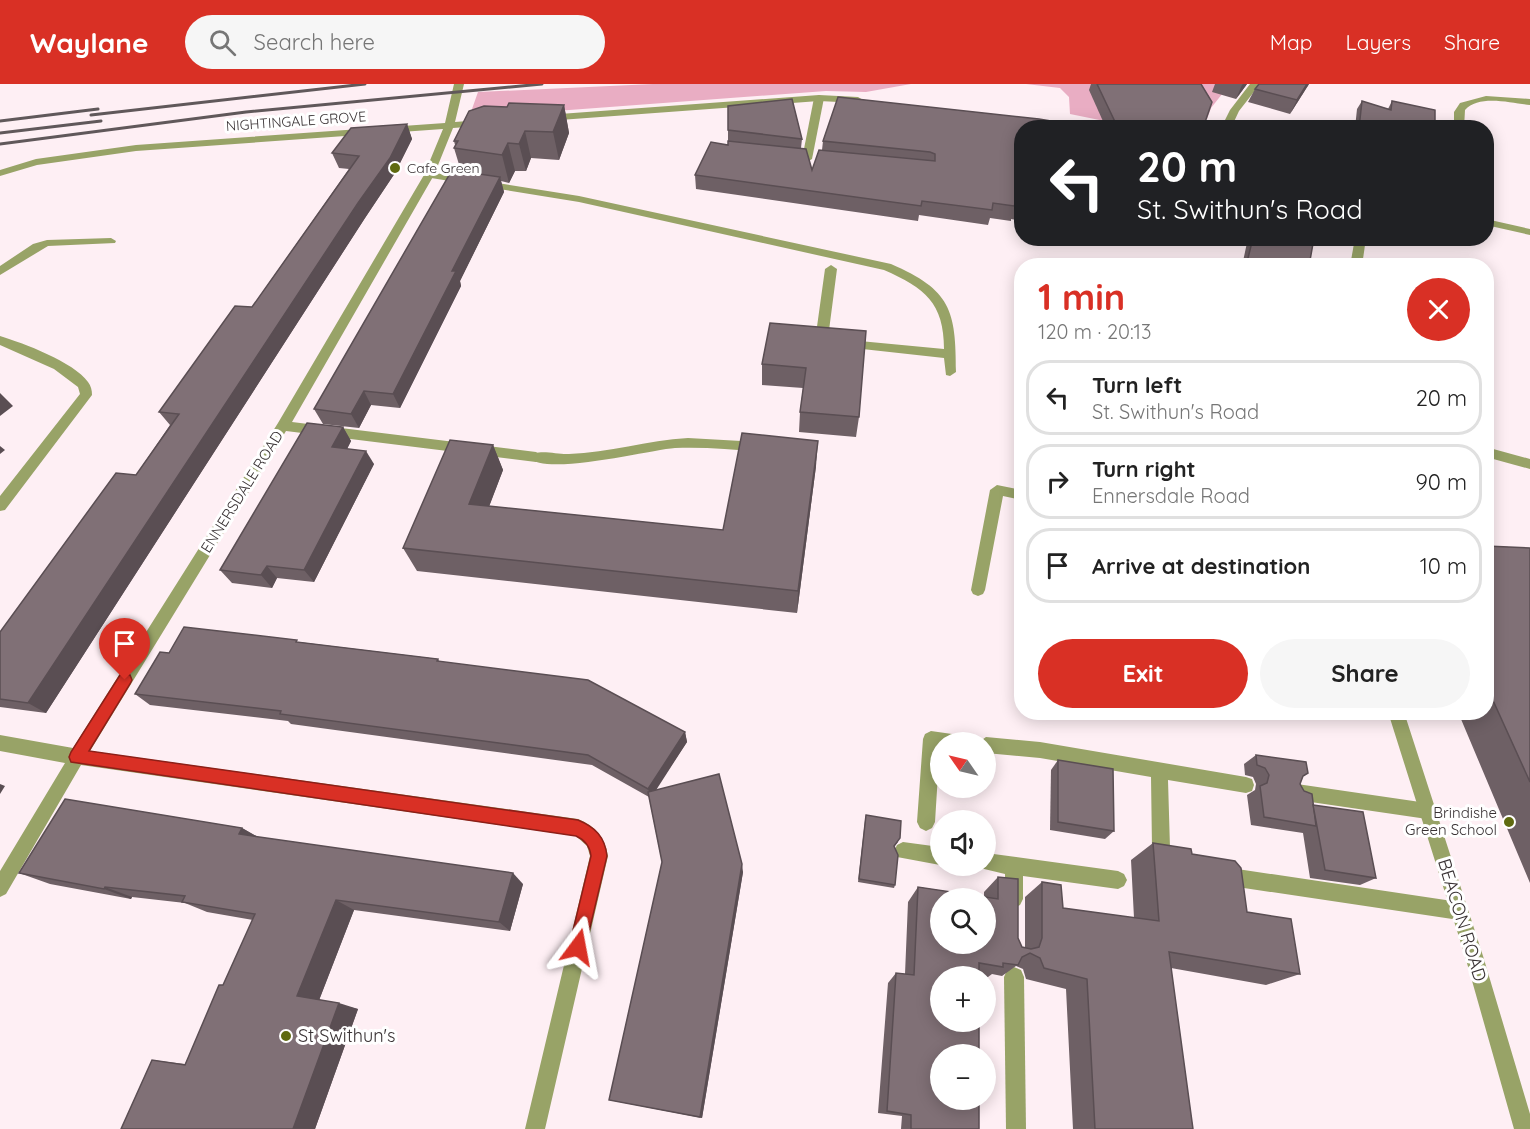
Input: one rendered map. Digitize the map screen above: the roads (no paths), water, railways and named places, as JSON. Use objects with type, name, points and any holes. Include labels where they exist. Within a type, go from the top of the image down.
[{"type":"street","name":"ENNERSDALE ROAD","points":[[0,888],[77,757],[283,426],[429,175],[449,125],[459,84]]},
{"type":"street","points":[[1230,120],[1235,110],[1256,84]]},
{"type":"street","points":[[795,158],[812,160],[819,98]]},
{"type":"street","points":[[535,118],[819,98],[867,101]]},
{"type":"street","points":[[1459,120],[1461,106],[1479,99],[1530,102]]},
{"type":"street","name":"NIGHTINGALE GROVE","points":[[0,173],[36,162],[136,148],[487,122]]},
{"type":"street","points":[[429,175],[579,199],[886,267],[908,275],[929,292],[944,311],[949,324],[950,372]]},
{"type":"street","points":[[1494,224],[1530,232]]},
{"type":"street","points":[[0,271],[37,246],[47,243],[111,241]]},
{"type":"street","points":[[831,269],[821,342],[950,354]]},
{"type":"street","points":[[0,340],[20,347],[76,378],[85,386],[86,394],[0,506]]},
{"type":"street","points":[[283,426],[559,461],[681,443],[708,442],[774,449]]},
{"type":"street","points":[[1494,454],[1530,464]]},
{"type":"street","points":[[978,590],[998,490],[1014,493]]},
{"type":"street","name":"BEACON ROAD","points":[[1399,720],[1459,911],[1524,1129]]},
{"type":"street","points":[[0,743],[77,757],[578,828],[588,833],[598,846],[599,856],[535,1129]]},
{"type":"street","points":[[996,745],[1040,750],[1246,785]]},
{"type":"street","points":[[926,822],[930,756]]},
{"type":"street","points":[[1159,771],[1161,848]]},
{"type":"street","points":[[1297,792],[1427,811]]},
{"type":"street","points":[[903,851],[930,855]]},
{"type":"street","points":[[996,863],[1118,880]]},
{"type":"street","points":[[1014,866],[1014,914]]},
{"type":"street","points":[[1218,876],[1459,911]]},
{"type":"street","points":[[1014,977],[1016,1129]]},
{"type":"railway","points":[[91,115],[365,84]]},
{"type":"railway","points":[[0,144],[246,112],[542,84]]},
{"type":"railway","points":[[0,121],[98,109]]},
{"type":"railway","points":[[0,133],[101,121]]},
{"type":"place","name":"Cafe Green","points":[[395,168]]},
{"type":"place","name":"Brindishe Green School","points":[[1509,822]]},
{"type":"place","name":"St Swithun's","points":[[286,1036]]}]
